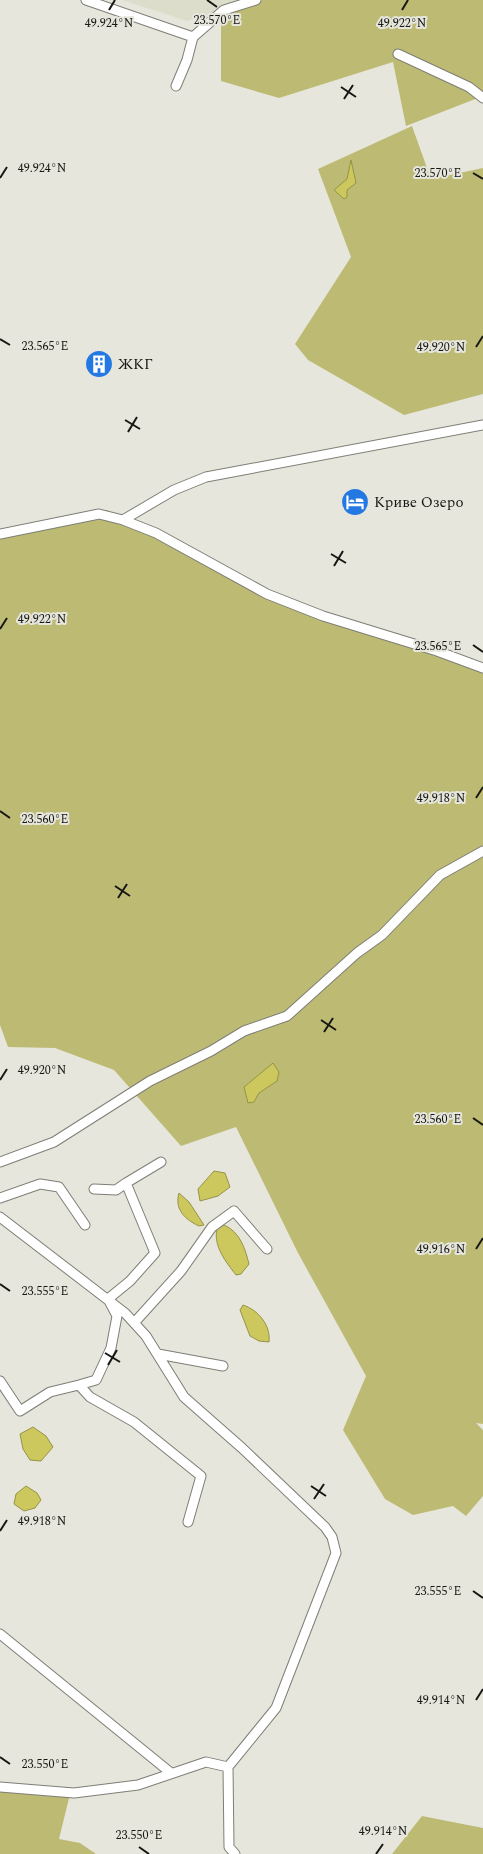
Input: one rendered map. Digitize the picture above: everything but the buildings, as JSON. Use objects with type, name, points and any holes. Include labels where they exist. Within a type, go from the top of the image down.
[{"type":"street","points":[[86,0],[193,37]]},
{"type":"street","points":[[176,86],[187,60],[193,37],[224,10],[256,0]]},
{"type":"street","points":[[398,54],[469,87],[483,98]]},
{"type":"street","points":[[123,520],[174,490],[206,477],[483,424]]},
{"type":"street","points":[[0,534],[99,514],[123,520],[156,533],[267,594],[323,616],[437,651],[483,668]]},
{"type":"street","points":[[0,1162],[54,1142],[150,1081],[211,1051],[244,1031],[287,1016],[358,954],[382,936],[440,875],[483,851]]},
{"type":"street","points":[[94,1189],[116,1190],[161,1162]]},
{"type":"street","points":[[0,1198],[40,1184],[59,1187],[85,1225]]},
{"type":"street","points":[[108,1299],[130,1281],[155,1252],[126,1184]]},
{"type":"street","points":[[134,1323],[181,1271],[212,1227],[234,1211],[266,1249]]},
{"type":"street","points":[[0,1217],[75,1277],[108,1299],[134,1323],[158,1354],[184,1397],[242,1448],[325,1527],[332,1537],[336,1553],[276,1708],[228,1767],[230,1847],[235,1854]]},
{"type":"street","points":[[0,1381],[20,1411],[50,1392],[79,1386],[96,1380],[111,1348],[117,1316],[108,1299]]},
{"type":"street","points":[[158,1354],[224,1366]]},
{"type":"street","points":[[79,1386],[90,1397],[134,1422],[201,1476],[188,1522]]},
{"type":"street","points":[[0,1634],[171,1773]]},
{"type":"street","points":[[0,1787],[74,1793],[138,1785],[206,1762],[228,1767]]},
{"type":"shaded area","points":[[122,0],[257,0],[187,21]]},
{"type":"shaded area","points":[[262,0],[483,0],[483,96],[406,126],[393,62],[279,98],[221,81],[221,14],[258,4]]},
{"type":"shaded area","points":[[412,126],[431,179],[483,168],[483,394],[404,415],[308,360],[295,344],[351,257],[318,169]]},
{"type":"shaded area","points":[[351,160],[356,183],[347,190],[347,197],[344,199],[334,190],[347,179]]},
{"type":"shaded area","points":[[107,510],[283,605],[483,672],[483,1424],[476,1423],[483,1430],[483,1496],[466,1516],[453,1506],[413,1515],[385,1499],[343,1430],[366,1376],[298,1253],[236,1127],[181,1146],[114,1070],[55,1048],[8,1047],[0,1025],[0,536]]},
{"type":"shaded area","points":[[273,1063],[279,1072],[277,1081],[259,1093],[254,1102],[248,1103],[244,1087]]},
{"type":"shaded area","points":[[214,1171],[225,1173],[230,1187],[218,1196],[200,1201],[198,1189]]},
{"type":"shaded area","points":[[179,1193],[189,1202],[204,1225],[194,1224],[182,1214],[178,1204]]},
{"type":"shaded area","points":[[224,1225],[238,1236],[246,1252],[249,1264],[241,1274],[236,1275],[219,1248],[216,1235],[217,1229]]},
{"type":"shaded area","points":[[243,1305],[254,1310],[266,1324],[269,1342],[259,1341],[250,1336],[240,1310]]},
{"type":"shaded area","points":[[33,1427],[46,1436],[53,1447],[41,1461],[30,1460],[23,1449],[20,1434]]},
{"type":"shaded area","points":[[26,1486],[37,1493],[41,1500],[35,1508],[24,1511],[14,1504],[16,1494]]},
{"type":"shaded area","points":[[0,1782],[71,1790],[59,1839],[80,1843],[96,1854],[0,1854]]},
{"type":"shaded area","points":[[422,1816],[483,1828],[483,1854],[392,1854]]},
{"type":"place","name":"ЖКГ","points":[[99,364]]},
{"type":"place","name":"Криве Озеро","points":[[355,502]]}]
